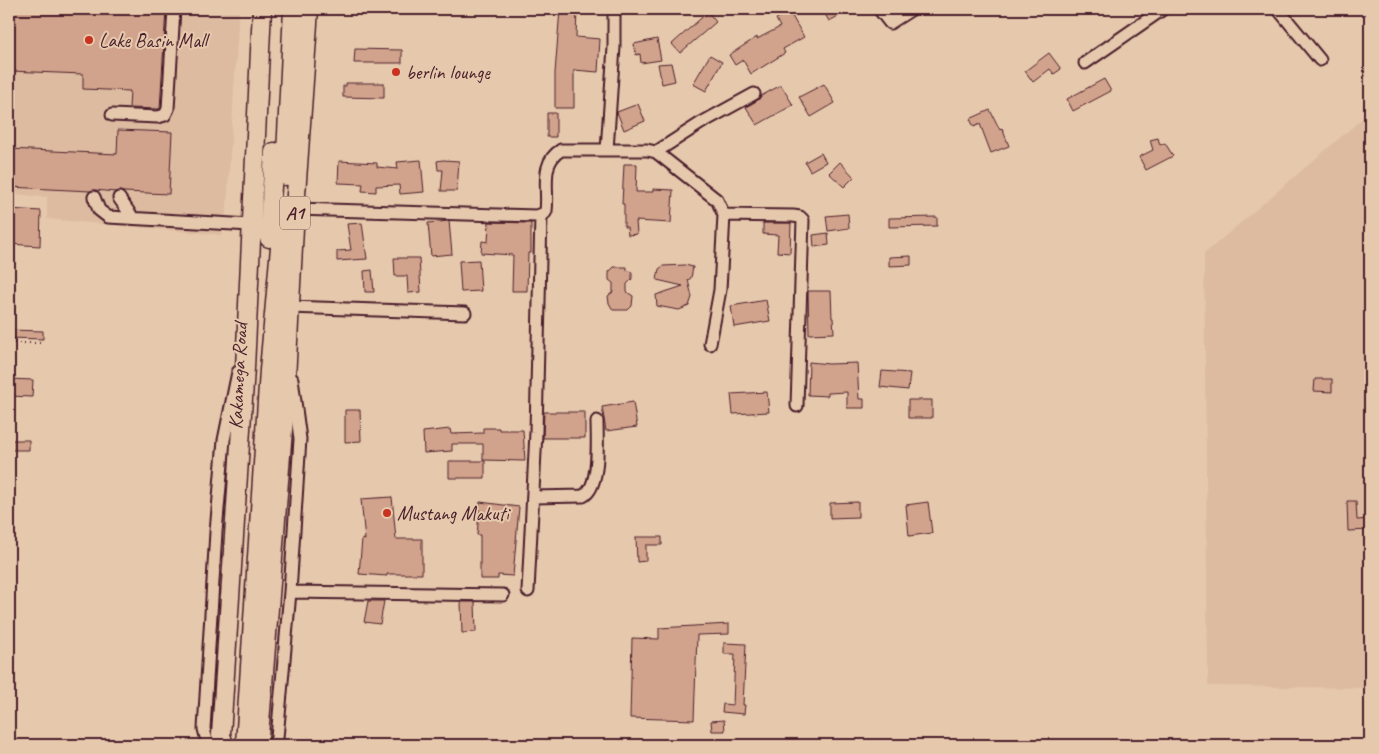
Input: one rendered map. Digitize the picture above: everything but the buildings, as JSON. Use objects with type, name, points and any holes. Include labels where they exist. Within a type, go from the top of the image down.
[{"type":"highway","name":"A1","points":[[224,745],[221,735],[225,655],[245,368],[250,225],[262,9]]},
{"type":"highway","name":"Kakamega Road","points":[[236,745],[283,9]]},
{"type":"highway","name":"Kakamega Road","points":[[245,745],[268,370],[284,205],[293,9]]},
{"type":"highway","name":"A1","points":[[256,745],[259,736],[268,635],[284,417],[295,209],[309,9]]},
{"type":"street","points":[[112,115],[158,117],[165,115],[168,109],[174,9]]},
{"type":"street","points":[[607,150],[614,47],[614,9]]},
{"type":"street","points":[[879,9],[890,23],[912,9]]},
{"type":"street","points":[[1086,63],[1163,9]]},
{"type":"street","points":[[1278,9],[1320,60]]},
{"type":"street","points":[[528,591],[536,432],[541,215],[546,207],[548,166],[555,154],[562,150],[656,152],[701,123],[754,94]]},
{"type":"street","points":[[656,152],[717,200],[724,215],[720,290],[710,344]]},
{"type":"street","points":[[94,197],[99,210],[108,217],[250,225]]},
{"type":"street","points":[[119,198],[133,218]]},
{"type":"street","points":[[295,209],[541,215]]},
{"type":"street","points":[[724,215],[793,216],[800,217],[803,220],[797,406]]},
{"type":"street","points":[[289,307],[465,313]]},
{"type":"street","points":[[208,745],[204,729],[216,532],[224,440],[245,341]]},
{"type":"street","points":[[274,745],[278,738],[300,439],[287,343]]},
{"type":"street","points":[[533,497],[584,496],[589,493],[596,463],[597,421]]},
{"type":"street","points":[[290,592],[504,595]]},
{"type":"path","points":[[9,343],[42,343]]},
{"type":"shaded area","points":[[9,9],[239,9],[227,207],[222,235],[47,219],[47,197],[9,194]]},
{"type":"shaded area","points":[[1370,112],[1370,688],[1208,686],[1204,254]]},
{"type":"place","name":"Lake Basin Mall","points":[[89,40]]},
{"type":"place","name":"berlin lounge","points":[[396,72]]},
{"type":"place","name":"Mustang Makuti","points":[[387,513]]}]
